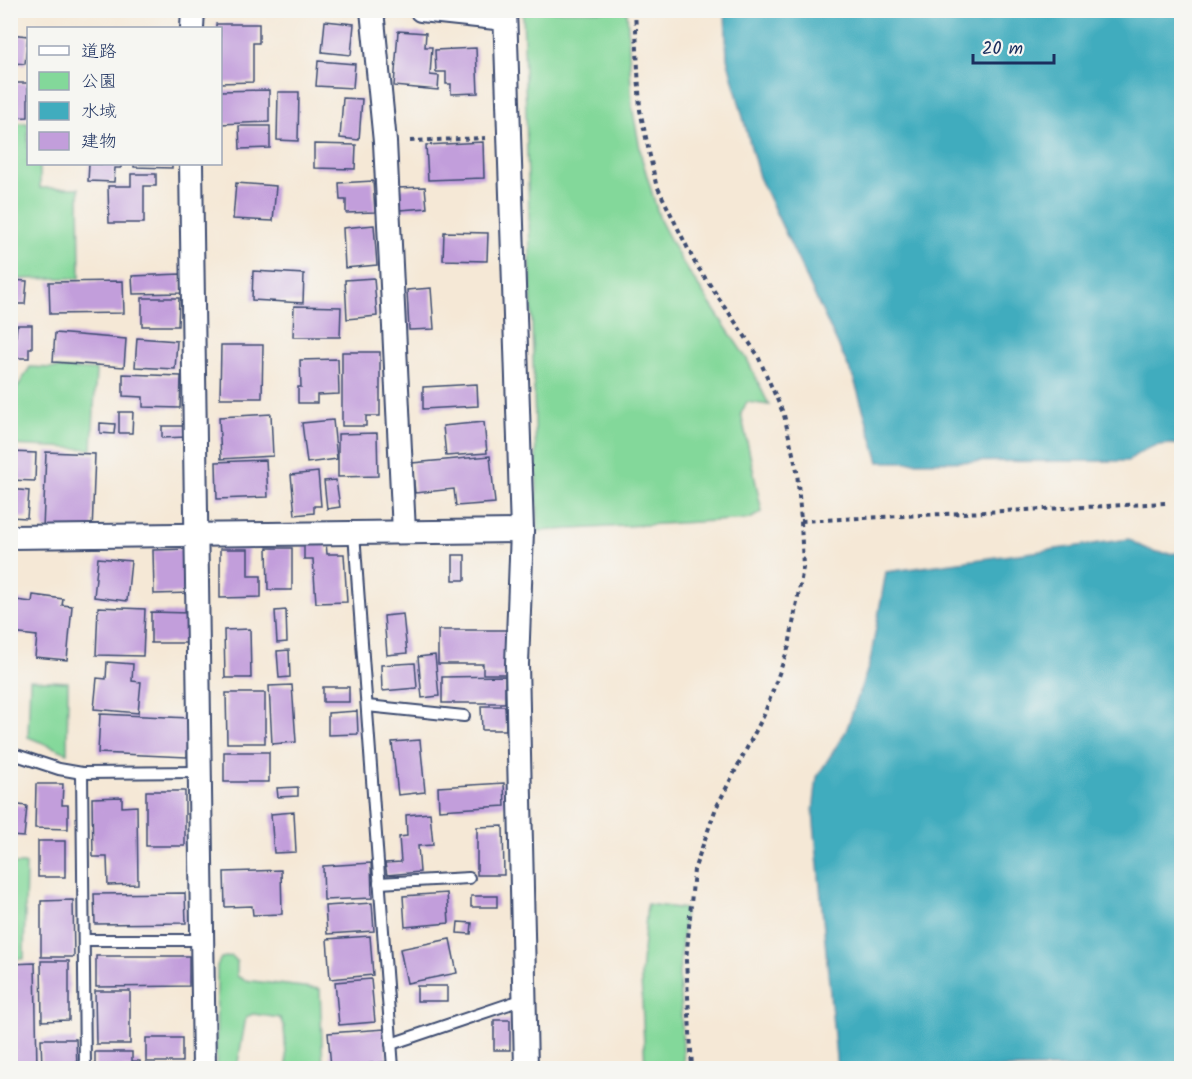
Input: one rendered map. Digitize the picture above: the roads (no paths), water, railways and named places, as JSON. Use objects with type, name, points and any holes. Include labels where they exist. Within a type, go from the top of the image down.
[{"type":"street","points":[[192,27],[193,10]]},
{"type":"street","points":[[372,10],[385,142],[404,532]]},
{"type":"street","points":[[421,10],[505,15],[522,531],[517,664],[525,1068]]},
{"type":"street","points":[[191,165],[204,1068]]},
{"type":"street","points":[[10,537],[522,531]]},
{"type":"lane","points":[[354,533],[393,1068]]},
{"type":"lane","points":[[366,706],[464,716]]},
{"type":"lane","points":[[10,753],[59,769],[82,773],[200,772]]},
{"type":"lane","points":[[82,773],[85,1068]]},
{"type":"lane","points":[[379,883],[469,878]]},
{"type":"lane","points":[[84,940],[202,940]]},
{"type":"lane","points":[[391,1044],[524,999]]},
{"type":"water","points":[[725,11],[1181,11],[1181,445],[1166,444],[1153,447],[1140,452],[1128,461],[879,462],[854,379],[759,177],[727,58]]},
{"type":"water","points":[[1129,539],[1141,547],[1154,551],[1181,553],[1181,1068],[837,1068],[813,812],[817,777],[846,731],[870,662],[886,572]]}]
